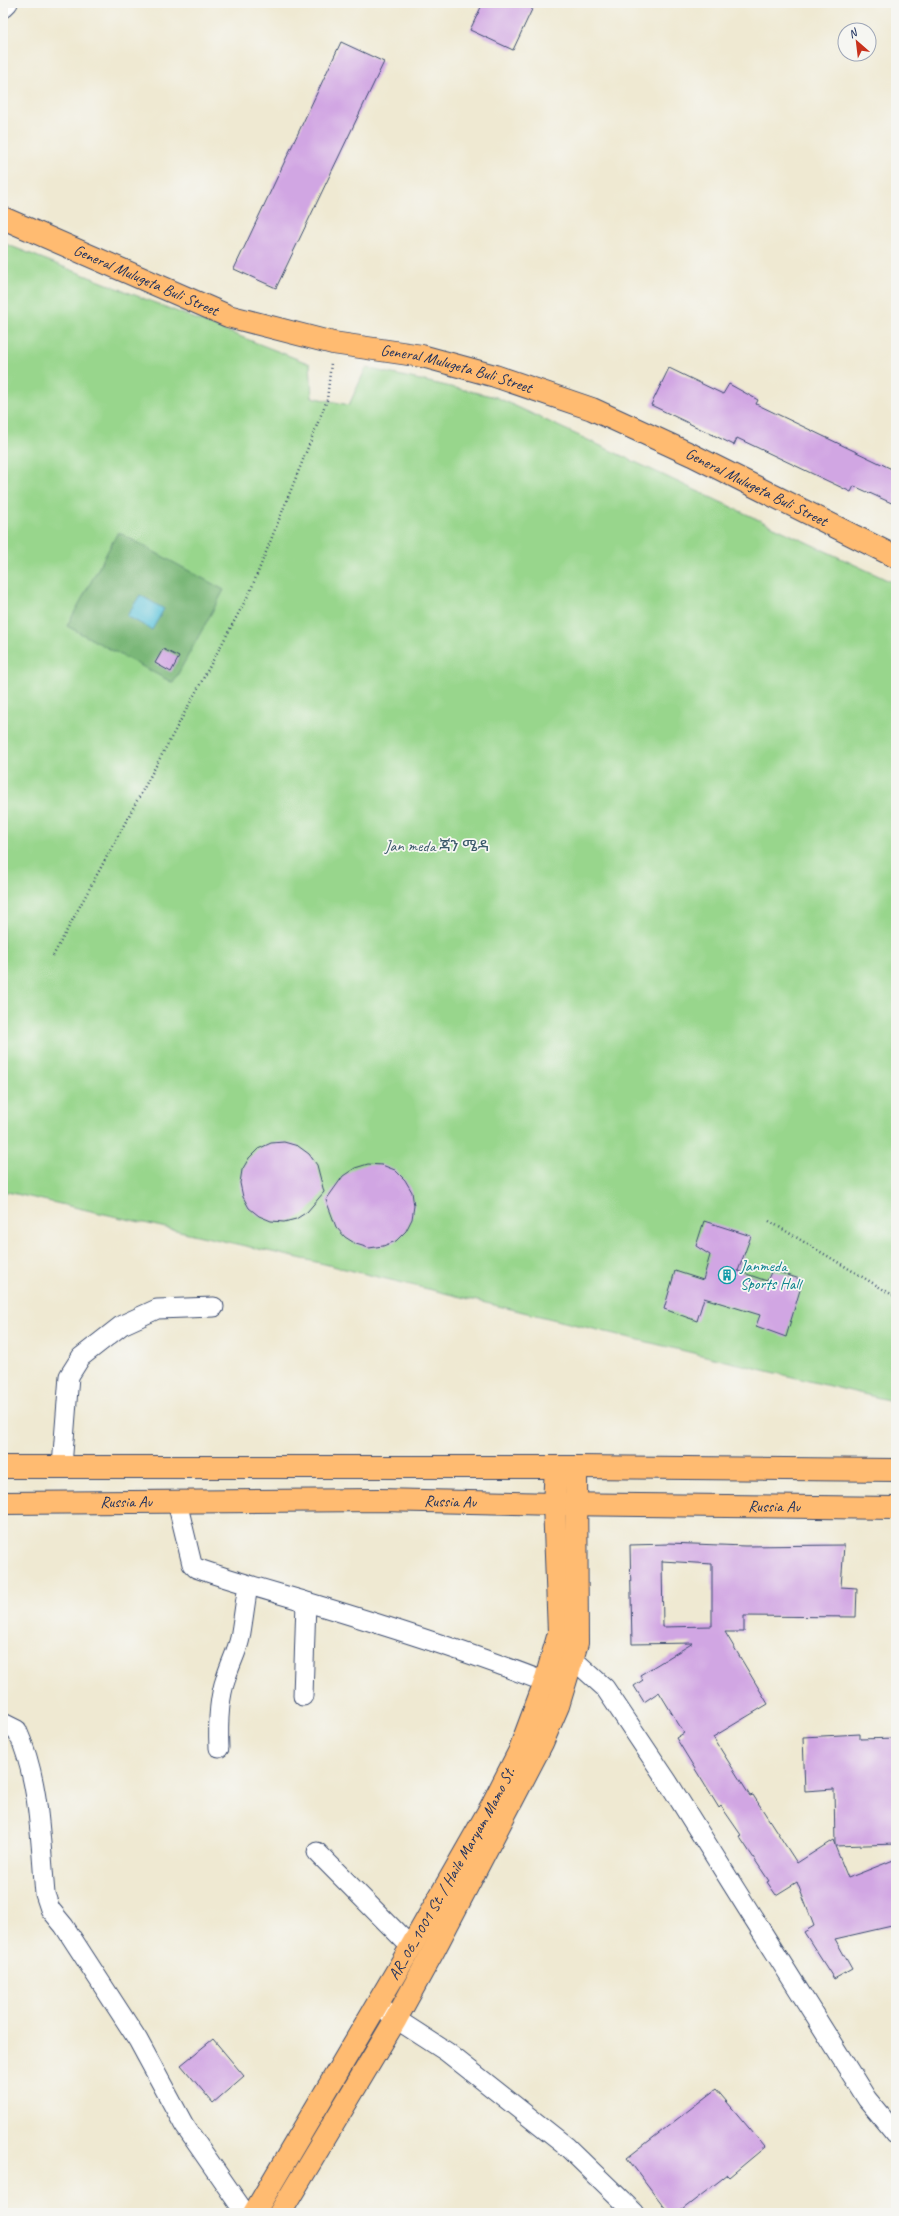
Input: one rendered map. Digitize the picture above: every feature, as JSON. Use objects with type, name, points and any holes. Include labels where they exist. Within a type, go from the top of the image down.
[{"type":"main road","name":"General Mulugeta Buli Street","points":[[3,218],[228,316],[333,343],[422,356],[495,376],[592,409],[692,454],[896,557]]},
{"type":"main road","points":[[3,1467],[566,1467],[896,1470]]},
{"type":"main road","points":[[280,2213],[396,2019],[453,1894],[542,1743],[558,1706],[564,1654],[577,1643],[576,1504],[566,1467]]},
{"type":"main road","name":"AR_06_1001 St. / Haile Maryam Mamo St.","points":[[254,2213],[377,2002],[411,1947],[453,1894],[491,1807],[518,1752],[546,1682],[564,1654],[559,1633],[554,1504],[566,1467]]},
{"type":"main road","name":"Russia Av","points":[[3,1503],[379,1500],[554,1504],[896,1508]]},
{"type":"street","points":[[3,8],[8,3]]},
{"type":"street","points":[[62,1466],[69,1376],[81,1356],[122,1325],[157,1309],[214,1307]]},
{"type":"street","points":[[177,1502],[192,1564],[248,1586],[306,1602],[484,1658],[546,1682]]},
{"type":"street","points":[[219,1748],[218,1728],[222,1694],[240,1638],[248,1586]]},
{"type":"street","points":[[303,1696],[306,1602]]},
{"type":"street","points":[[564,1654],[605,1688],[668,1782],[867,2099],[896,2134]]},
{"type":"street","points":[[3,1723],[17,1730],[26,1749],[36,1792],[45,1894],[50,1908],[64,1926],[138,2040],[184,2125],[245,2213]]},
{"type":"street","points":[[316,1852],[411,1947]]},
{"type":"street","points":[[377,2002],[396,2019],[447,2052],[567,2146],[635,2213]]},
{"type":"path","points":[[53,956],[250,592],[327,400],[333,343]]},
{"type":"path","points":[[769,1221],[896,1297]]},
{"type":"green space","name":"Jan meda ጃን ሜዳ","points":[[3,243],[310,364],[312,397],[349,405],[366,368],[496,397],[896,584],[896,1402],[316,1262],[3,1191]]},
{"type":"green space","points":[[118,532],[224,590],[173,683],[67,626]]},
{"type":"water","points":[[140,595],[164,609],[152,630],[127,616]]},
{"type":"building","points":[[483,3],[535,3],[513,50],[470,30]]},
{"type":"building","points":[[341,42],[384,62],[276,288],[234,269]]},
{"type":"building","points":[[669,368],[723,394],[729,384],[758,400],[756,404],[896,471],[896,505],[854,486],[851,492],[737,438],[734,445],[651,405]]},
{"type":"building","points":[[163,649],[179,657],[171,672],[155,663]]},
{"type":"building","points":[[284,1142],[298,1146],[309,1154],[317,1165],[324,1192],[307,1212],[296,1219],[284,1222],[271,1221],[259,1216],[249,1208],[243,1197],[240,1183],[242,1170],[249,1158],[258,1149],[271,1143]]},
{"type":"building","points":[[368,1164],[382,1165],[395,1170],[405,1180],[412,1192],[414,1206],[412,1219],[406,1231],[396,1241],[383,1246],[369,1248],[356,1244],[345,1237],[336,1227],[326,1200],[343,1176],[355,1168]]},
{"type":"building","name":"Janmeda Sports Hall","points":[[704,1221],[751,1236],[738,1271],[767,1281],[772,1270],[803,1280],[786,1337],[756,1326],[760,1315],[704,1298],[697,1321],[664,1309],[675,1271],[703,1280],[710,1255],[696,1246]]},
{"type":"building","points":[[668,1544],[745,1546],[844,1545],[841,1587],[857,1588],[856,1617],[744,1616],[744,1632],[725,1632],[768,1704],[713,1737],[750,1796],[753,1795],[797,1863],[833,1840],[835,1845],[834,1789],[805,1791],[803,1737],[860,1734],[860,1739],[896,1738],[896,1844],[835,1846],[848,1878],[896,1859],[896,1925],[835,1939],[852,1969],[834,1979],[804,1932],[814,1926],[797,1882],[776,1895],[767,1882],[769,1881],[739,1836],[741,1835],[721,1806],[719,1808],[676,1738],[684,1733],[659,1692],[644,1702],[634,1686],[643,1680],[640,1675],[693,1643],[632,1644],[630,1545]],"holes":[[[662,1561],[712,1564],[712,1626],[663,1627]]]},
{"type":"building","points":[[213,2039],[244,2076],[213,2103],[181,2065]]},
{"type":"building","points":[[716,2089],[765,2147],[729,2177],[727,2175],[678,2213],[669,2213],[627,2158]]},
{"type":"place","name":"Janmeda Sports Hall","points":[[727,1275]]}]
